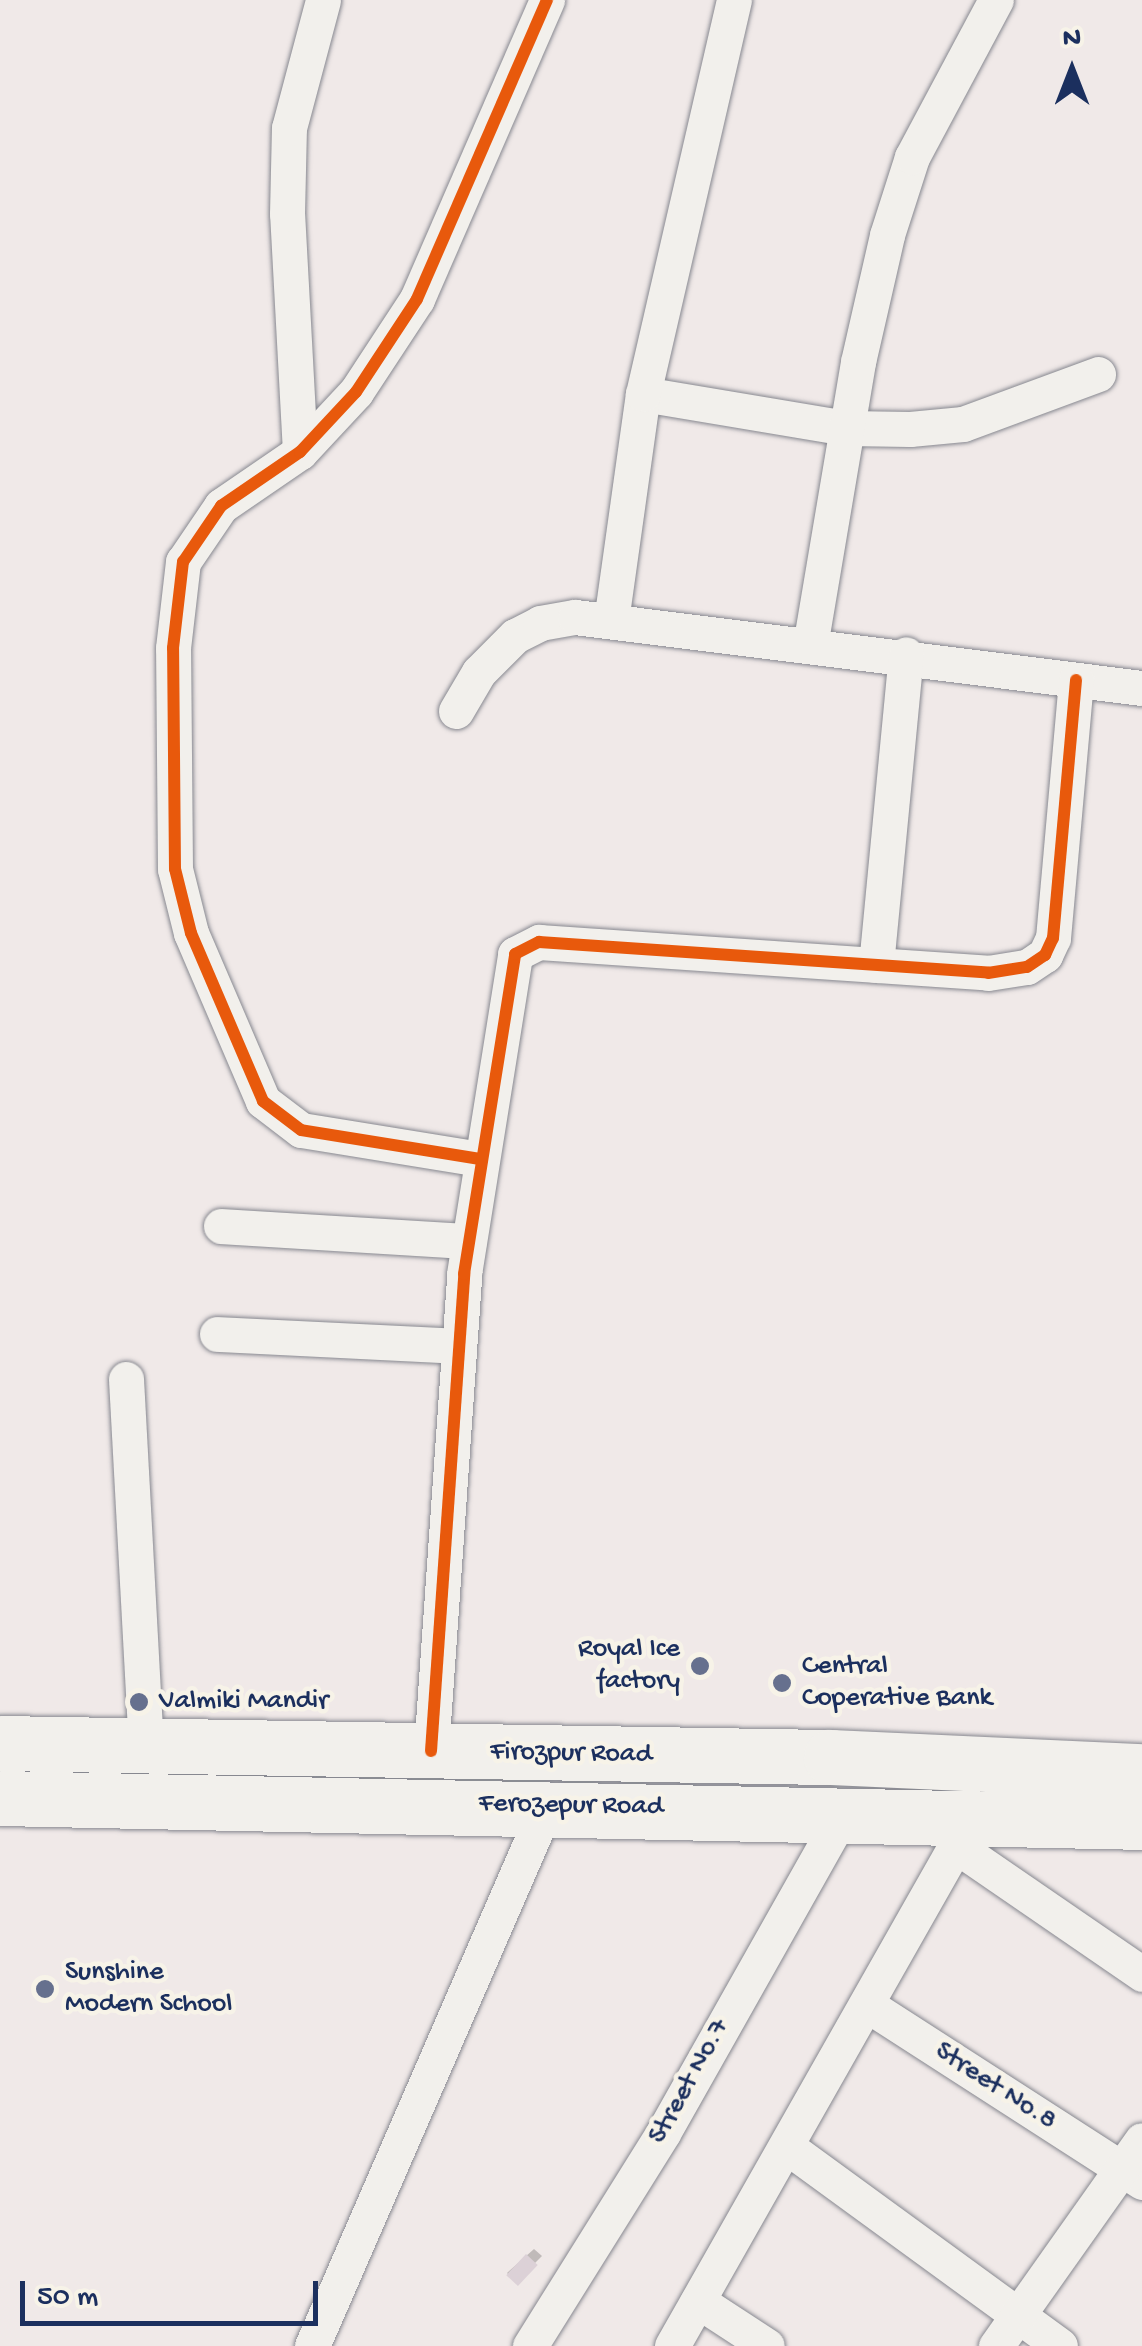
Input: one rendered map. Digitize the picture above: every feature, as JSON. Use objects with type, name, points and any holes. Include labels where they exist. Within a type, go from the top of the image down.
[{"type":"highway","name":"Firozpur Road","points":[[0,1743],[831,1756],[1142,1771]]},
{"type":"highway","name":"Ferozepur Road","points":[[0,1798],[843,1814],[964,1831],[1142,1822]]},
{"type":"street","points":[[305,0],[306,59]]},
{"type":"street","points":[[300,452],[286,214],[289,128],[323,0]]},
{"type":"street","points":[[480,1160],[339,1140],[277,1117],[263,1100],[191,933],[171,824],[173,648],[183,562],[222,506],[300,452],[356,392],[417,299],[547,0]]},
{"type":"street","points":[[610,620],[642,394],[734,0]]},
{"type":"street","points":[[810,646],[846,428],[888,235],[912,157],[996,0]]},
{"type":"street","points":[[642,394],[846,428],[963,424],[1098,374]]},
{"type":"street","points":[[456,711],[479,672],[515,636],[540,622],[610,620],[810,646],[906,654],[1142,688]]},
{"type":"street","points":[[876,966],[906,654]]},
{"type":"street","points":[[431,1751],[468,1241],[515,954],[523,945],[988,973],[1026,968],[1046,955],[1054,938],[1076,680]]},
{"type":"street","points":[[222,1226],[468,1241]]},
{"type":"street","points":[[217,1334],[459,1346]]},
{"type":"street","points":[[126,1379],[146,1745]]},
{"type":"street","points":[[312,2346],[547,1806]]},
{"type":"street","name":"Street No.7","points":[[530,2346],[663,2133],[843,1814]]},
{"type":"street","points":[[672,2346],[964,1831],[1142,1974]]},
{"type":"street","name":"Street No.8","points":[[868,2006],[1135,2163],[996,2346]]},
{"type":"street","points":[[786,2146],[1060,2346]]},
{"type":"street","points":[[698,2301],[767,2346]]},
{"type":"building","points":[[526,2254],[538,2265],[518,2286],[506,2275]]},
{"type":"cycle path","points":[[480,1159],[301,1130],[263,1101],[191,933],[175,869],[173,648],[183,562],[221,506],[300,452],[356,392],[417,299],[547,0]]},
{"type":"cycle path","points":[[431,1751],[464,1274],[515,954],[539,942],[988,973],[1027,967],[1045,955],[1053,938],[1076,680]]},
{"type":"place","name":"Royal Ice factory","points":[[700,1666]]},
{"type":"place","name":"Central Coperative Bank","points":[[782,1683]]},
{"type":"place","name":"Valmiki Mandir","points":[[139,1702]]},
{"type":"place","name":"Sunshine Modern School","points":[[45,1989]]}]
